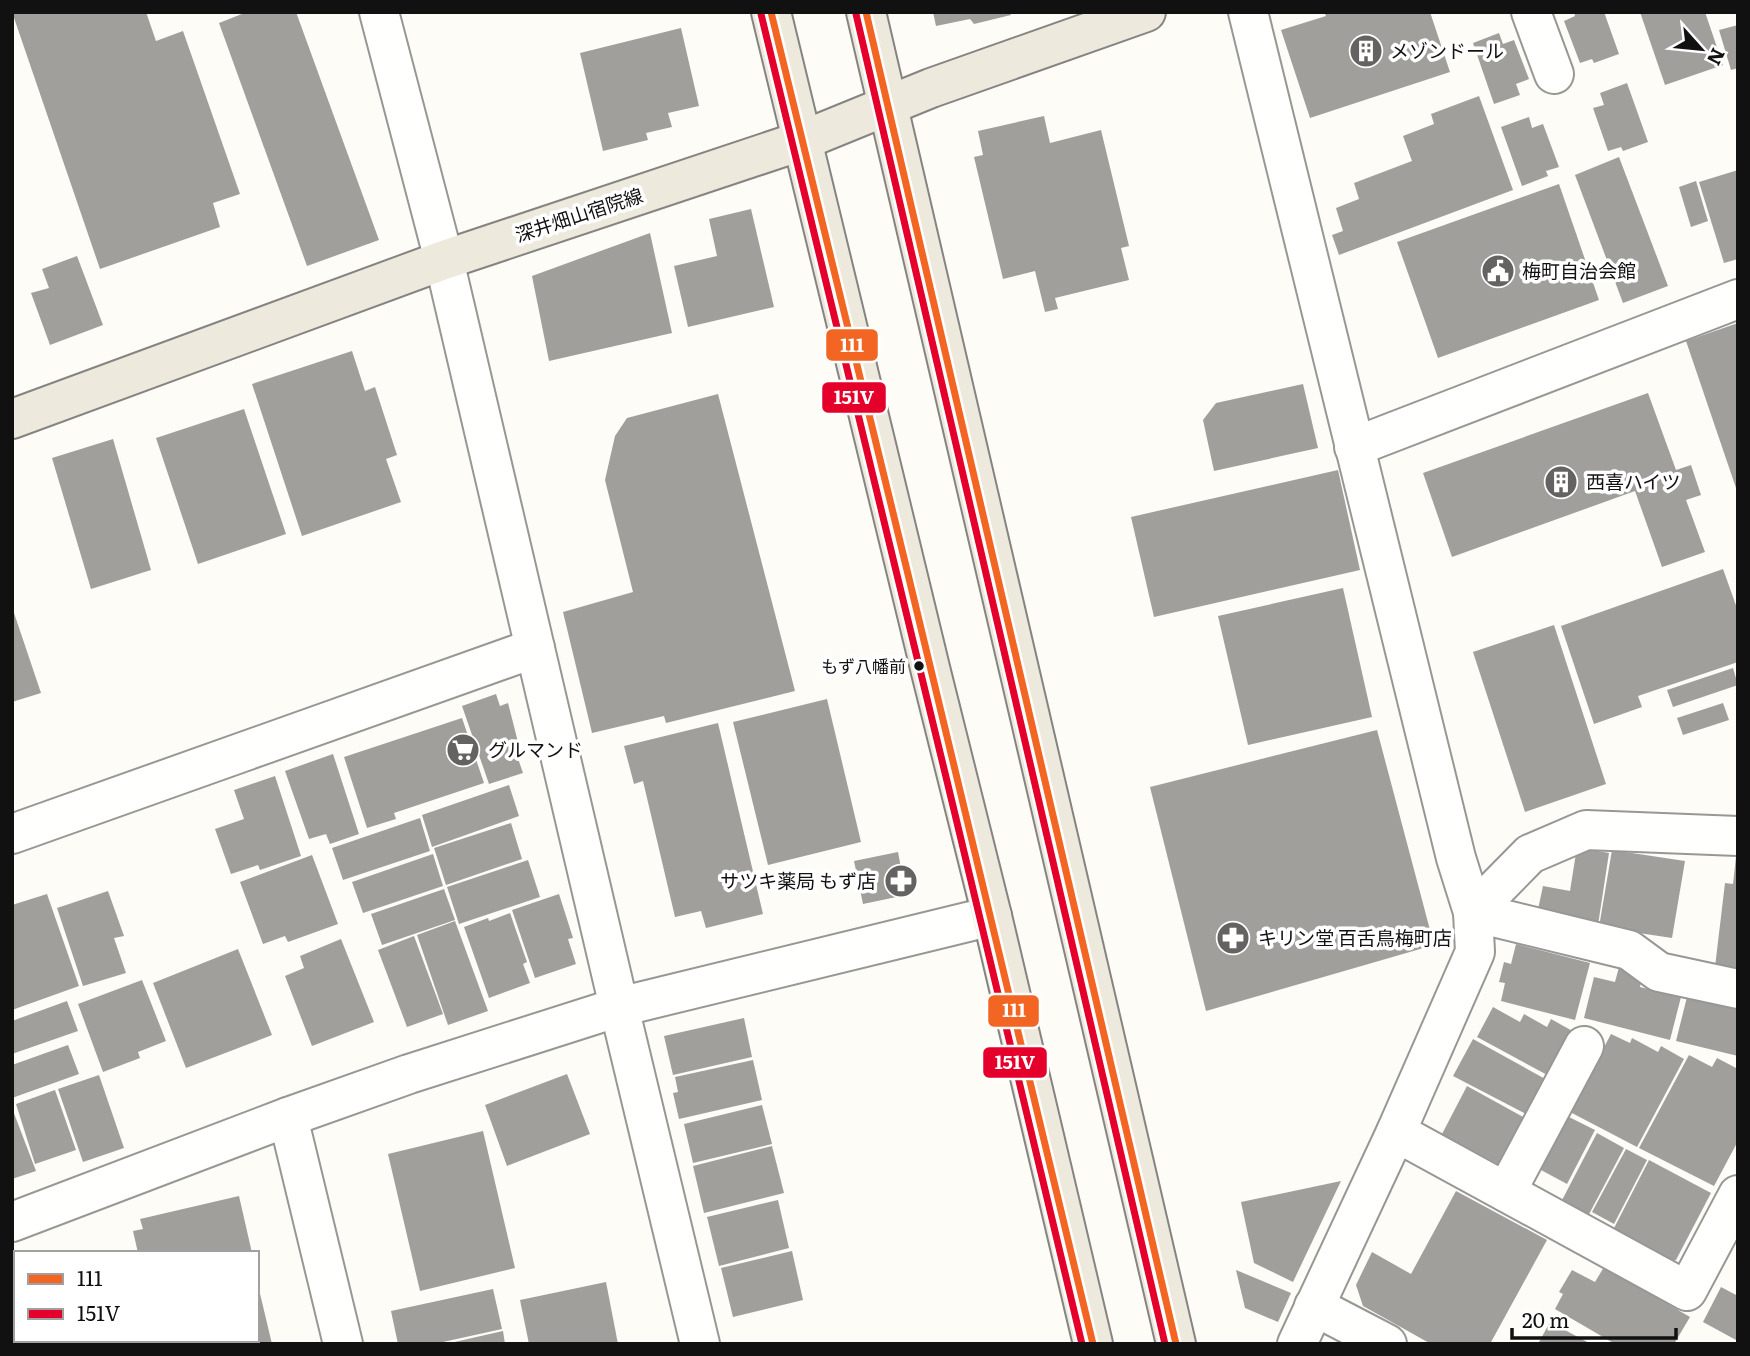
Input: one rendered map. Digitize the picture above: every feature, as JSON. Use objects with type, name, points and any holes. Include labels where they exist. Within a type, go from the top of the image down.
[{"type":"main road","points":[[771,12],[992,916],[1093,1344]]},
{"type":"main road","points":[[866,12],[1177,1344]]},
{"type":"main road","name":"深井畑山宿院線","points":[[12,419],[444,260],[801,141],[888,104],[1146,12]]},
{"type":"street","points":[[379,12],[444,260],[700,1344]]},
{"type":"street","points":[[1248,12],[1456,858],[1473,912],[1475,952],[1396,1132],[1297,1344]]},
{"type":"street","points":[[1531,12],[1554,74]]},
{"type":"street","points":[[1354,447],[1738,299]]},
{"type":"street","points":[[12,834],[534,648]]},
{"type":"street","points":[[1473,912],[1530,854],[1586,830],[1738,836]]},
{"type":"street","points":[[1473,912],[1629,950],[1659,972],[1738,989]]},
{"type":"street","points":[[12,1222],[410,1073],[619,1006],[992,916]]},
{"type":"street","points":[[1506,1192],[1584,1046]]},
{"type":"street","points":[[288,1117],[344,1344]]},
{"type":"street","points":[[1396,1132],[1687,1291],[1738,1195]]},
{"type":"street","points":[[1314,1306],[1387,1344]]},
{"type":"building","points":[[12,12],[146,12],[156,41],[183,31],[240,194],[213,203],[220,227],[100,269]]},
{"type":"building","points":[[247,12],[296,12],[379,240],[307,266],[219,23]]},
{"type":"building","points":[[933,12],[1010,12],[1011,15],[974,24],[970,19],[936,26]]},
{"type":"building","name":"メゾンドール","points":[[1324,12],[1430,12],[1450,72],[1310,118],[1281,30],[1326,16]]},
{"type":"building","points":[[1574,12],[1604,12],[1619,54],[1594,63],[1592,59],[1580,63],[1564,21],[1575,16]]},
{"type":"building","points":[[1640,12],[1705,12],[1723,65],[1665,85]]},
{"type":"building","points":[[1738,25],[1738,68],[1731,70],[1719,30]]},
{"type":"building","points":[[681,28],[699,106],[668,113],[672,127],[646,133],[648,140],[603,151],[580,53]]},
{"type":"building","points":[[1499,33],[1503,44],[1514,40],[1529,79],[1516,84],[1520,95],[1494,104],[1473,43]]},
{"type":"building","points":[[1627,83],[1648,142],[1623,151],[1621,147],[1608,151],[1593,108],[1604,105],[1600,93]]},
{"type":"building","points":[[1479,96],[1513,190],[1339,255],[1332,235],[1343,231],[1336,208],[1359,199],[1354,183],[1412,161],[1403,136],[1434,124],[1431,114]]},
{"type":"building","points":[[1044,116],[1050,143],[1101,130],[1129,246],[1121,248],[1129,280],[1055,298],[1058,309],[1045,312],[1035,271],[1003,279],[974,157],[983,155],[978,131]]},
{"type":"building","points":[[1529,117],[1532,128],[1543,124],[1559,167],[1546,171],[1548,176],[1522,186],[1501,127]]},
{"type":"building","points":[[1619,157],[1668,286],[1623,303],[1575,175]]},
{"type":"building","points":[[1738,170],[1738,259],[1724,263],[1699,182]]},
{"type":"building","points":[[1696,181],[1708,221],[1691,227],[1679,187]]},
{"type":"building","name":"梅町自治会館","points":[[1559,184],[1599,300],[1438,358],[1397,242]]},
{"type":"building","points":[[751,209],[774,307],[688,327],[674,266],[717,256],[709,219]]},
{"type":"building","points":[[650,233],[672,333],[549,361],[532,276]]},
{"type":"building","points":[[77,256],[103,325],[50,345],[31,293],[49,288],[42,269]]},
{"type":"building","points":[[1738,323],[1738,491],[1737,491],[1686,341]]},
{"type":"building","points":[[352,351],[365,391],[375,387],[397,455],[386,459],[401,502],[302,536],[252,384]]},
{"type":"building","points":[[1303,384],[1318,448],[1214,471],[1203,420],[1216,403]]},
{"type":"building","name":"西喜ハイツ","points":[[1648,393],[1676,470],[1691,465],[1701,495],[1686,500],[1705,552],[1662,567],[1635,491],[1452,557],[1423,473]]},
{"type":"building","points":[[718,394],[795,691],[666,723],[664,716],[592,733],[563,612],[633,592],[605,480],[615,436],[627,418]]},
{"type":"building","points":[[244,409],[286,534],[198,564],[156,438]]},
{"type":"building","points":[[113,439],[151,570],[91,589],[52,458]]},
{"type":"building","points":[[1338,470],[1360,570],[1154,617],[1131,517]]},
{"type":"building","points":[[1723,569],[1738,611],[1738,662],[1638,696],[1642,707],[1594,724],[1561,626]]},
{"type":"building","points":[[1343,588],[1372,717],[1248,745],[1218,616]]},
{"type":"building","points":[[12,607],[41,693],[12,702]]},
{"type":"building","points":[[1554,625],[1606,784],[1525,812],[1473,652]]},
{"type":"building","points":[[1733,668],[1738,685],[1673,707],[1667,690]]},
{"type":"building","points":[[496,694],[500,706],[508,703],[518,742],[513,744],[523,773],[489,784],[462,706]]},
{"type":"building","points":[[827,699],[861,842],[768,865],[733,722]]},
{"type":"building","points":[[1723,703],[1729,720],[1683,735],[1677,718]]},
{"type":"building","points":[[462,718],[484,783],[394,813],[396,819],[367,828],[344,757]]},
{"type":"building","points":[[718,723],[763,914],[706,928],[701,911],[675,917],[643,781],[634,784],[624,746]]},
{"type":"building","points":[[1377,730],[1434,945],[1206,1011],[1150,787]]},
{"type":"building","points":[[333,754],[359,834],[330,844],[326,834],[309,839],[285,771]]},
{"type":"building","points":[[275,776],[301,856],[260,870],[258,865],[231,874],[215,829],[244,819],[234,790]]},
{"type":"building","points":[[509,785],[519,816],[432,847],[422,815]]},
{"type":"building","points":[[420,818],[430,851],[343,880],[332,848]]},
{"type":"building","points":[[511,823],[522,859],[446,885],[434,848]]},
{"type":"building","points":[[1582,848],[1609,853],[1598,925],[1537,914],[1543,886],[1570,891],[1576,853]]},
{"type":"building","points":[[1612,850],[1685,861],[1672,938],[1599,927]]},
{"type":"building","points":[[898,852],[906,895],[863,904],[854,861]]},
{"type":"building","points":[[433,854],[443,886],[363,913],[352,882]]},
{"type":"building","points":[[312,855],[338,924],[288,942],[285,936],[263,944],[240,882]]},
{"type":"building","points":[[1736,857],[1738,970],[1715,967],[1725,883],[1733,884]]},
{"type":"building","points":[[528,860],[540,897],[459,924],[447,887]]},
{"type":"building","points":[[444,889],[455,920],[382,945],[371,914]]},
{"type":"building","points":[[108,891],[124,936],[114,938],[126,973],[83,986],[57,908]]},
{"type":"building","points":[[47,894],[79,986],[12,1010],[12,905]]},
{"type":"building","points":[[559,894],[573,938],[568,939],[576,964],[535,978],[512,910]]},
{"type":"building","points":[[510,913],[527,962],[523,964],[530,983],[489,998],[464,927]]},
{"type":"building","points":[[455,921],[488,1011],[448,1025],[417,935]]},
{"type":"building","points":[[414,936],[443,1014],[407,1027],[378,950]]},
{"type":"building","points":[[341,939],[374,1022],[312,1046],[285,976],[304,968],[300,956]]},
{"type":"building","points":[[1516,944],[1590,963],[1575,1020],[1501,1001],[1505,983],[1499,982],[1504,962],[1511,964]]},
{"type":"building","points":[[238,949],[272,1035],[186,1068],[153,983]]},
{"type":"building","points":[[1619,967],[1643,973],[1640,987],[1681,997],[1670,1040],[1584,1018],[1594,977],[1615,982]]},
{"type":"building","points":[[142,980],[166,1041],[138,1052],[140,1058],[103,1072],[78,1004]]},
{"type":"building","points":[[1687,997],[1738,1007],[1738,1056],[1676,1041]]},
{"type":"building","points":[[67,1001],[78,1031],[12,1054],[12,1021]]},
{"type":"building","points":[[1493,1007],[1520,1022],[1524,1014],[1547,1027],[1551,1019],[1576,1033],[1551,1077],[1477,1037]]},
{"type":"building","points":[[744,1018],[752,1057],[673,1075],[664,1036]]},
{"type":"building","points":[[1611,1034],[1630,1043],[1632,1038],[1658,1052],[1661,1046],[1684,1059],[1637,1147],[1570,1112]]},
{"type":"building","points":[[1473,1039],[1547,1080],[1528,1115],[1453,1076]]},
{"type":"building","points":[[68,1045],[79,1074],[12,1098],[12,1065]]},
{"type":"building","points":[[1689,1055],[1712,1067],[1717,1058],[1738,1069],[1738,1141],[1714,1186],[1639,1148]]},
{"type":"building","points":[[753,1060],[762,1100],[679,1119],[673,1093],[678,1092],[675,1077]]},
{"type":"building","points":[[567,1074],[590,1134],[507,1166],[485,1105]]},
{"type":"building","points":[[99,1075],[124,1148],[83,1162],[58,1089]]},
{"type":"building","points":[[1467,1086],[1525,1118],[1500,1165],[1442,1134]]},
{"type":"building","points":[[55,1090],[76,1150],[35,1164],[16,1104]]},
{"type":"building","points":[[762,1105],[772,1144],[693,1163],[684,1124]]},
{"type":"building","points":[[12,1108],[36,1171],[12,1179]]},
{"type":"building","points":[[1569,1117],[1595,1130],[1567,1184],[1541,1170]]},
{"type":"building","points":[[483,1131],[515,1268],[420,1291],[388,1154]]},
{"type":"building","points":[[1597,1133],[1624,1148],[1587,1218],[1560,1204]]},
{"type":"building","points":[[772,1146],[784,1193],[704,1213],[693,1166]]},
{"type":"building","points":[[1626,1149],[1647,1160],[1614,1224],[1592,1212]]},
{"type":"building","points":[[1649,1160],[1711,1193],[1676,1260],[1666,1264],[1611,1234]]},
{"type":"building","points":[[1341,1181],[1293,1282],[1254,1263],[1241,1202]]},
{"type":"building","points":[[1456,1191],[1547,1240],[1490,1344],[1431,1344],[1363,1306],[1356,1285],[1372,1252],[1411,1274]]},
{"type":"building","points":[[239,1196],[252,1251],[138,1251],[133,1231],[143,1229],[140,1219]]},
{"type":"building","points":[[778,1200],[789,1248],[719,1266],[707,1217]]},
{"type":"building","points":[[792,1251],[803,1300],[733,1317],[721,1268]]},
{"type":"building","points":[[1604,1267],[1690,1317],[1674,1344],[1615,1344],[1555,1309],[1563,1294],[1559,1292],[1572,1270],[1595,1282]]},
{"type":"building","points":[[1236,1270],[1291,1293],[1278,1322],[1245,1308]]},
{"type":"building","points":[[606,1282],[618,1344],[529,1344],[520,1300]]},
{"type":"building","points":[[1721,1287],[1738,1296],[1736,1340],[1703,1322]]},
{"type":"building","points":[[259,1289],[272,1344],[34,1344],[259,1342]]},
{"type":"building","points":[[493,1289],[502,1329],[434,1344],[398,1344],[391,1311]]},
{"type":"building","points":[[1550,1322],[1591,1344],[1538,1344]]},
{"type":"building","points":[[503,1331],[505,1344],[450,1344],[450,1343]]},
{"type":"transit line","name":"111","points":[[771,12],[1093,1344]]},
{"type":"transit line","name":"111","points":[[866,12],[1176,1344]]},
{"type":"transit line","name":"151V","points":[[761,14],[1082,1344]]},
{"type":"transit line","name":"151V","points":[[856,14],[1165,1344]]},
{"type":"place","name":"メゾンドール","points":[[1366,51]]},
{"type":"place","name":"梅町自治会館","points":[[1498,271]]},
{"type":"place","name":"西喜ハイツ","points":[[1561,482]]},
{"type":"place","name":"もず八幡前","points":[[919,666]]},
{"type":"place","name":"グルマンド","points":[[463,750]]},
{"type":"place","name":"サツキ薬局 もず店","points":[[901,881]]},
{"type":"place","name":"キリン堂 百舌鳥梅町店","points":[[1233,938]]}]
